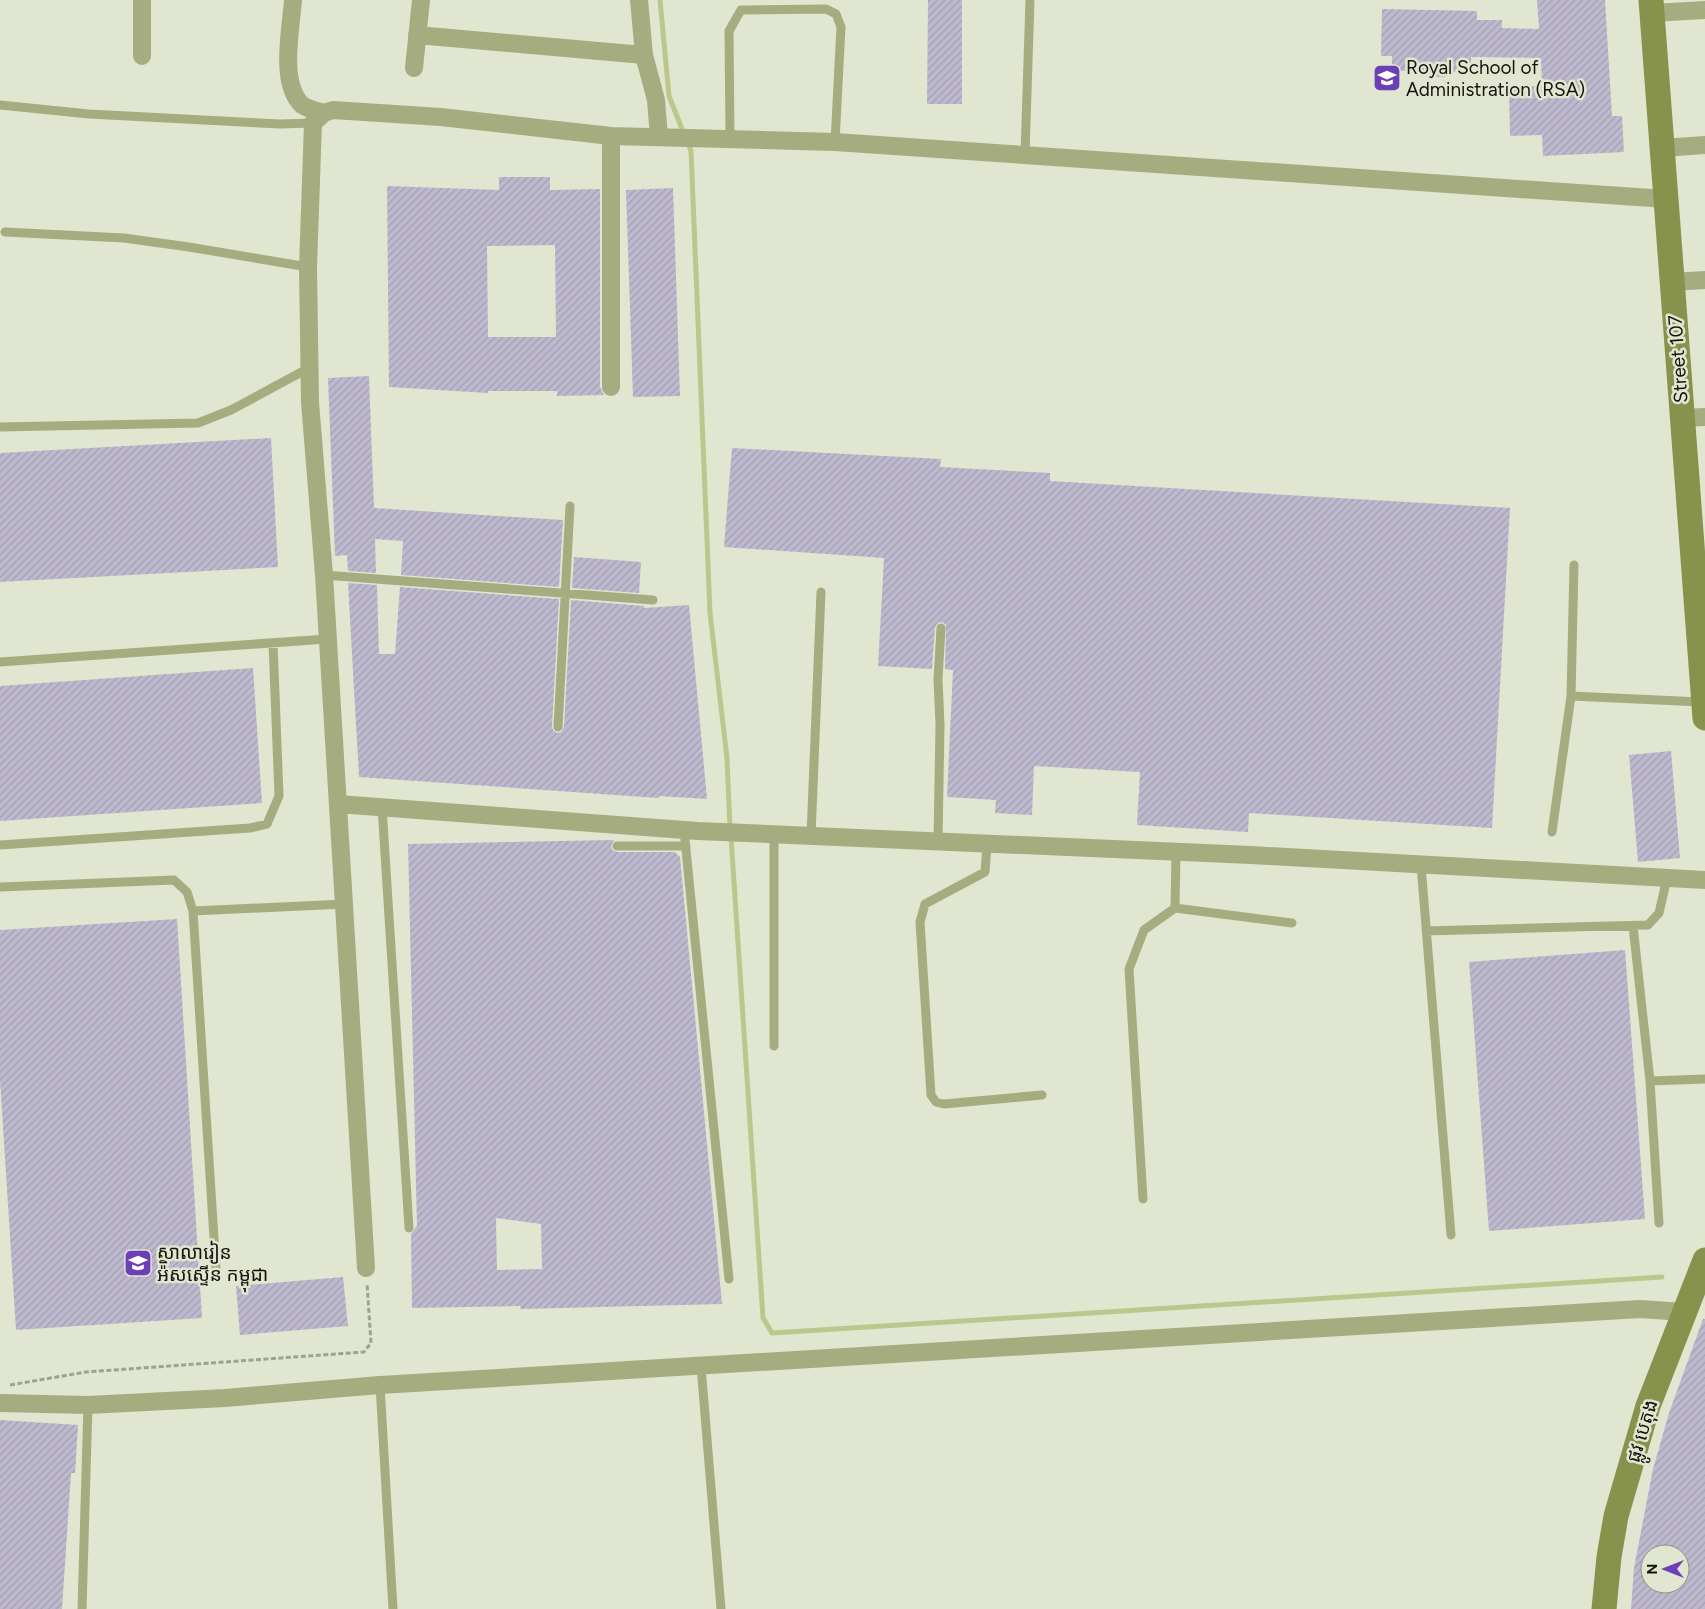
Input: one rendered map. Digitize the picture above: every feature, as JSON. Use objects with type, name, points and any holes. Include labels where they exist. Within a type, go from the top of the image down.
[{"type":"street","points":[[142,0],[142,56]]},
{"type":"street","points":[[293,0],[288,74],[294,94],[298,100],[318,118]]},
{"type":"street","points":[[414,68],[421,0]]},
{"type":"street","points":[[639,0],[644,55],[664,138]]},
{"type":"street","points":[[1652,7],[1705,10]]},
{"type":"street","name":"Street 107","points":[[1652,7],[1672,282],[1694,418],[1704,696]]},
{"type":"street","points":[[417,35],[644,55]]},
{"type":"street","points":[[318,118],[333,110],[440,118],[611,136],[835,142],[1666,200]]},
{"type":"street","points":[[318,118],[308,267],[310,402],[324,575],[366,1268]]},
{"type":"street","points":[[611,136],[612,387]]},
{"type":"street","points":[[1662,148],[1705,145]]},
{"type":"street","points":[[1672,282],[1705,280]]},
{"type":"street","points":[[338,804],[689,836],[768,834],[1176,852],[1705,880]]},
{"type":"street","name":"ផ្លូវ បេតុង","points":[[1604,1609],[1609,1557],[1616,1516],[1648,1406],[1705,1260]]},
{"type":"street","points":[[0,1403],[88,1405],[225,1398],[380,1385],[1640,1309],[1684,1312]]},
{"type":"lane","points":[[1024,154],[1030,0]]},
{"type":"lane","points":[[730,139],[729,31],[741,10],[826,9],[836,14],[841,27],[835,142]]},
{"type":"lane","points":[[0,105],[89,114],[280,124],[318,118]]},
{"type":"lane","points":[[5,232],[124,238],[308,267]]},
{"type":"lane","points":[[0,428],[198,423],[230,410],[309,368]]},
{"type":"lane","points":[[558,727],[570,506]]},
{"type":"lane","points":[[1552,832],[1571,696],[1574,565]]},
{"type":"lane","points":[[324,575],[653,600]]},
{"type":"lane","points":[[811,836],[821,592]]},
{"type":"lane","points":[[938,842],[940,725],[938,679],[941,628]]},
{"type":"lane","points":[[0,662],[327,639]]},
{"type":"lane","points":[[0,844],[250,828],[267,824],[279,796],[273,643]]},
{"type":"lane","points":[[1571,696],[1704,696]]},
{"type":"lane","points":[[382,807],[409,1228]]},
{"type":"lane","points":[[768,834],[774,1046]]},
{"type":"lane","points":[[617,846],[689,836],[729,1279]]},
{"type":"lane","points":[[987,844],[985,872],[925,904],[920,922],[931,1095],[936,1102],[944,1104],[1042,1095]]},
{"type":"lane","points":[[1175,908],[1176,852]]},
{"type":"lane","points":[[1421,865],[1450,1235]]},
{"type":"lane","points":[[1426,930],[1648,925],[1659,913],[1667,878]]},
{"type":"lane","points":[[0,887],[174,880],[187,892],[193,911],[216,1269]]},
{"type":"lane","points":[[193,911],[345,904]]},
{"type":"lane","points":[[1143,1199],[1129,969],[1144,930],[1175,908],[1292,922]]},
{"type":"lane","points":[[1633,926],[1650,1082],[1659,1223]]},
{"type":"lane","points":[[1650,1082],[1705,1079]]},
{"type":"lane","points":[[701,1366],[721,1609]]},
{"type":"lane","points":[[380,1385],[393,1609]]},
{"type":"lane","points":[[82,1609],[88,1405]]},
{"type":"path","points":[[10,1385],[86,1372],[364,1352],[371,1344],[366,1268]]},
{"type":"building","points":[[928,0],[962,0],[962,104],[927,104]]},
{"type":"building","points":[[1537,0],[1605,0],[1612,116],[1622,116],[1624,152],[1543,156],[1542,135],[1510,136],[1509,87],[1542,86],[1541,58],[1471,57],[1471,72],[1445,72],[1445,77],[1418,76],[1418,71],[1392,71],[1392,56],[1381,56],[1382,9],[1477,11],[1477,20],[1502,20],[1502,28],[1539,29]]},
{"type":"building","points":[[499,177],[550,177],[550,190],[600,189],[600,387],[604,395],[557,396],[557,391],[488,391],[488,393],[389,387],[387,186],[499,190]],"holes":[[[555,245],[556,337],[488,337],[487,246]]]},
{"type":"building","points":[[673,188],[680,396],[633,397],[626,190]]},
{"type":"building","points":[[369,376],[374,508],[563,520],[559,587],[401,575],[403,541],[375,539],[376,573],[348,571],[347,555],[335,556],[328,378]]},
{"type":"building","points":[[271,438],[278,567],[0,582],[0,453]]},
{"type":"building","points":[[732,448],[941,459],[940,467],[1050,473],[1050,481],[1510,508],[1492,828],[1249,813],[1248,832],[1137,825],[1140,772],[1034,766],[1032,815],[995,813],[996,800],[947,797],[953,670],[945,669],[946,625],[939,622],[935,627],[932,669],[878,666],[884,558],[724,547]]},
{"type":"building","points":[[574,557],[641,562],[639,593],[572,588]]},
{"type":"building","points":[[348,583],[377,585],[379,654],[395,654],[400,587],[559,599],[552,727],[557,733],[561,732],[564,727],[571,600],[644,606],[644,608],[689,605],[707,799],[659,796],[658,798],[359,777]]},
{"type":"building","points":[[253,668],[262,803],[0,821],[0,686]]},
{"type":"building","points":[[1671,751],[1680,858],[1638,862],[1629,755]]},
{"type":"building","points":[[614,840],[611,846],[612,850],[617,852],[675,852],[680,857],[722,1304],[521,1309],[520,1306],[412,1308],[411,1234],[417,1226],[408,844]],"holes":[[[496,1218],[541,1224],[542,1269],[497,1270]]]},
{"type":"building","points":[[177,919],[202,1318],[16,1330],[0,1080],[0,930]]},
{"type":"building","points":[[1625,950],[1645,1219],[1489,1231],[1469,962]]},
{"type":"building","points":[[343,1277],[348,1326],[240,1335],[236,1286]]},
{"type":"building","points":[[1703,1319],[1705,1319],[1705,1609],[1631,1609],[1634,1568],[1653,1469],[1669,1413]]},
{"type":"building","points":[[0,1420],[78,1425],[75,1473],[71,1473],[62,1609],[0,1609]]},
{"type":"waterway","points":[[660,0],[669,96],[684,134]]},
{"type":"waterway","points":[[687,141],[691,151],[710,613],[727,758],[730,828]]},
{"type":"waterway","points":[[731,837],[763,1318],[772,1333],[1662,1277]]},
{"type":"place","name":"Royal School of Administration (RSA)","points":[[1387,78]]},
{"type":"place","name":"សាលារៀន អ៉ិសស្ទើន កម្ពុជា","points":[[138,1263]]}]
